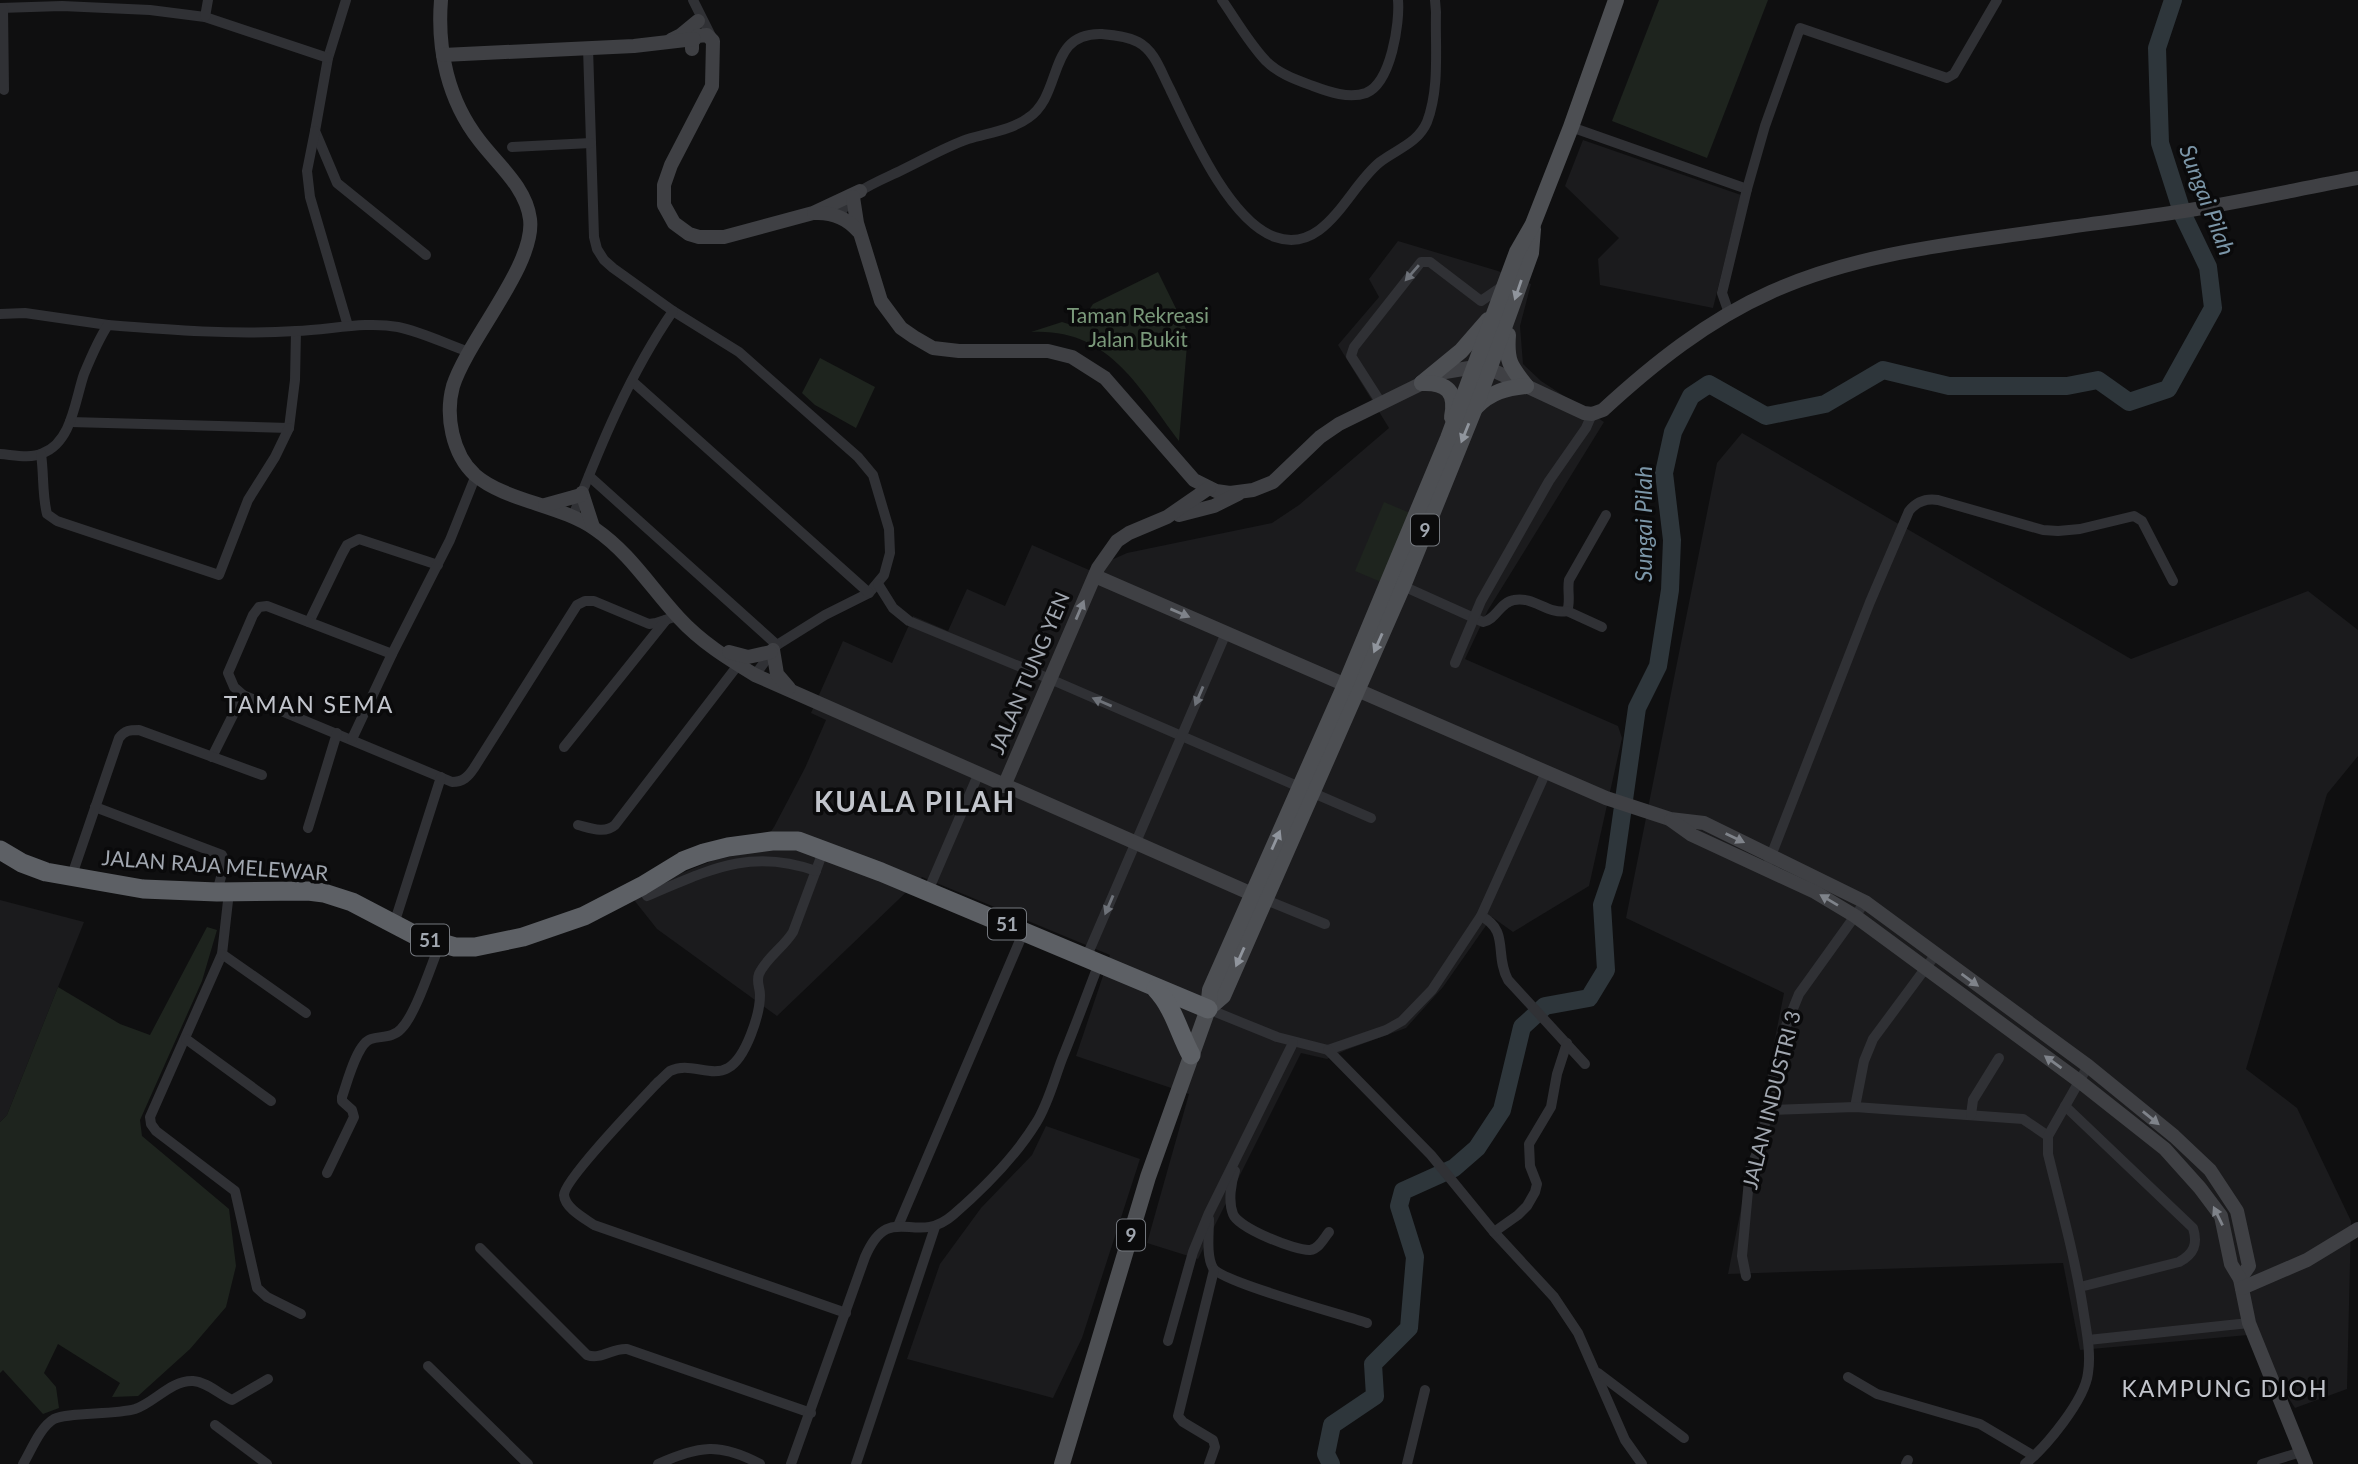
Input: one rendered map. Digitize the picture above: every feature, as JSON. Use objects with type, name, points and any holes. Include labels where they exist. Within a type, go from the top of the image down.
[{"type":"highway","name":"JALAN RAJA MELEWAR","points":[[0,850],[33,868],[143,889],[324,893],[352,902],[440,944],[475,947],[523,937],[584,916],[682,862],[728,847],[772,841],[798,841],[928,891],[1208,1009]]},
{"type":"highway","points":[[1154,986],[1168,1004],[1191,1055]]},
{"type":"main road","name":"9","points":[[1504,311],[1505,285],[1517,252],[1533,224],[1571,127],[1616,0]]},
{"type":"main road","name":"9","points":[[1062,1464],[1148,1177],[1208,1009],[1210,989],[1259,897],[1351,687],[1448,438],[1482,368],[1504,311],[1531,253],[1533,224]]},
{"type":"main road","points":[[1422,383],[1504,311]]},
{"type":"main road","points":[[1504,311],[1507,354],[1511,367],[1526,386]]},
{"type":"main road","name":"9","points":[[1351,687],[1403,586],[1475,408],[1482,368]]},
{"type":"main road","points":[[1422,383],[1441,385],[1448,389],[1452,396],[1454,407],[1448,438]]},
{"type":"main road","points":[[1475,408],[1496,392],[1508,387],[1526,386]]},
{"type":"street","points":[[205,17],[208,0]]},
{"type":"street","points":[[346,0],[328,58],[307,171],[310,197],[348,326]]},
{"type":"street","points":[[441,0],[443,55],[453,100],[477,138],[520,191],[530,218],[529,239],[514,276],[469,352],[454,385],[449,406],[455,443],[475,475],[510,493],[573,516],[593,527],[628,557],[671,618],[755,675],[1325,925]]},
{"type":"street","points":[[1222,0],[1266,61],[1287,76],[1316,87],[1353,96],[1367,93],[1374,88],[1386,67],[1396,33],[1398,0]]},
{"type":"street","points":[[695,2],[712,86],[667,176],[663,195],[664,205],[674,223],[689,234],[711,239],[724,237],[813,213],[857,194],[957,143],[1020,123],[1040,106],[1070,43],[1088,34],[1110,35],[1137,41],[1154,56],[1206,162],[1240,211],[1262,231],[1276,237],[1292,239],[1306,236],[1327,224],[1380,162],[1408,145],[1427,122],[1434,93],[1435,0]]},
{"type":"street","points":[[1728,313],[1722,293],[1747,189],[1765,126],[1800,28],[1947,78],[1954,74],[1997,0]]},
{"type":"street","points":[[695,2],[701,42]]},
{"type":"street","points":[[4,90],[1,8],[28,4],[114,4],[205,17],[328,58]]},
{"type":"street","points":[[661,44],[681,34],[701,42]]},
{"type":"street","points":[[443,55],[701,42]]},
{"type":"street","points":[[588,48],[594,237],[597,249],[613,268],[673,311],[739,352],[868,468],[879,488],[890,543],[884,575],[869,593],[825,615],[774,649],[754,657],[737,655],[696,636]]},
{"type":"street","points":[[1571,127],[1747,189]]},
{"type":"street","points":[[315,131],[337,183],[426,255]]},
{"type":"street","points":[[512,146],[591,143]]},
{"type":"street","points":[[857,194],[855,214],[881,300],[901,328],[933,348],[959,351],[1048,351],[1072,357],[1105,378],[1194,480],[1209,488],[1230,493],[1264,487],[1273,482],[1330,429],[1445,372],[1482,368],[1584,414],[1592,414],[1603,411],[1656,362],[1728,313],[1794,282],[1848,265],[1910,252],[2196,209],[2358,178]]},
{"type":"street","points":[[839,216],[857,194]]},
{"type":"street","points":[[813,213],[839,216],[847,220],[861,235]]},
{"type":"street","points":[[1381,403],[1351,356],[1354,346],[1421,262],[1430,262],[1481,301],[1505,285]]},
{"type":"street","points":[[573,516],[632,382],[653,340],[673,311]]},
{"type":"street","points":[[0,314],[24,313],[108,325],[199,332],[296,331],[348,326],[397,327],[469,352]]},
{"type":"street","points":[[0,454],[41,454],[55,447],[64,436],[84,374],[99,338],[108,325]]},
{"type":"street","points":[[41,454],[47,514],[57,521],[219,575],[248,500],[275,457],[289,428],[296,380],[296,331]]},
{"type":"street","points":[[632,382],[869,593]]},
{"type":"street","points":[[1455,663],[1481,601],[1549,481],[1586,428],[1592,414]]},
{"type":"street","points":[[70,422],[289,428]]},
{"type":"street","points":[[352,739],[438,565],[475,475]]},
{"type":"street","points":[[589,476],[774,649],[774,668],[781,681],[805,698]]},
{"type":"street","points":[[1167,517],[1209,488]]},
{"type":"street","points":[[1167,517],[1214,506],[1243,491]]},
{"type":"street","points":[[543,505],[582,494]]},
{"type":"street","points":[[582,494],[593,527]]},
{"type":"street","points":[[1768,862],[1870,602],[1909,511],[1917,503],[1930,498],[2043,530],[2058,531],[2080,529],[2134,516],[2142,521],[2173,581]]},
{"type":"street","points":[[1567,611],[1570,604],[1567,591],[1569,580],[1606,515]]},
{"type":"street","name":"JALAN TUNG YEN","points":[[1004,786],[1094,576],[1108,551],[1129,533],[1167,517]]},
{"type":"street","points":[[309,622],[342,554],[352,541],[359,539],[438,565]]},
{"type":"street","points":[[1094,576],[1606,798],[1670,819],[1704,823],[1855,916],[2079,1081],[2165,1149],[2221,1216],[2231,1264],[2241,1284],[2249,1323],[2304,1458],[2262,1464]]},
{"type":"street","points":[[878,584],[893,608],[909,621],[1371,818]]},
{"type":"street","points":[[1403,586],[1483,622],[1489,621],[1506,603],[1513,600],[1533,601],[1558,613],[1567,611],[1602,627]]},
{"type":"street","points":[[392,654],[267,606],[259,607],[253,615],[228,673],[234,687],[243,695],[459,782],[470,774],[577,605],[594,601],[649,624],[671,618]]},
{"type":"street","points":[[564,747],[671,618]]},
{"type":"street","points":[[791,1464],[865,1257],[875,1237],[882,1231],[898,1226],[935,1227],[952,1217],[1009,1158],[1044,1108],[1093,960],[1136,843],[1226,633]]},
{"type":"street","points":[[755,675],[774,649]]},
{"type":"street","points":[[578,825],[601,830],[615,825],[738,664]]},
{"type":"street","points":[[212,757],[243,695]]},
{"type":"street","points":[[71,877],[124,733],[139,730],[262,775]]},
{"type":"street","points":[[308,828],[337,733]]},
{"type":"street","points":[[1208,1009],[1293,1043],[1328,1050],[1386,1030],[1402,1021],[1432,990],[1481,916],[1546,772]]},
{"type":"street","points":[[928,891],[978,775]]},
{"type":"street","points":[[394,924],[441,777]]},
{"type":"street","points":[[95,807],[222,855],[225,862],[222,954],[150,1117],[151,1124],[163,1137],[235,1191],[257,1289],[301,1314]]},
{"type":"street","points":[[824,849],[793,932],[760,973],[757,981],[760,998],[758,1007],[748,1043],[741,1056],[732,1066],[721,1071],[692,1067],[670,1071],[584,1164],[564,1192],[565,1202],[594,1225],[846,1313]]},
{"type":"street","points":[[642,886],[647,896],[702,873],[735,864],[769,860],[792,862],[816,871]]},
{"type":"street","points":[[1768,862],[1865,902],[2088,1066],[2174,1136],[2210,1170],[2237,1211],[2249,1266],[2241,1284]]},
{"type":"street","name":"JALAN INDUSTRI 3","points":[[1746,1276],[1742,1256],[1751,1169],[1762,1141],[1786,1026],[1799,994],[1865,902]]},
{"type":"street","points":[[1481,916],[1494,924],[1504,972],[1533,1009],[1585,1063]]},
{"type":"street","points":[[898,1226],[1024,932]]},
{"type":"street","points":[[327,1173],[354,1117],[342,1097],[361,1045],[370,1039],[392,1035],[404,1027],[440,944]]},
{"type":"street","points":[[222,954],[306,1013]]},
{"type":"street","points":[[1855,1107],[1864,1061],[1873,1039],[1936,954]]},
{"type":"street","points":[[186,1039],[271,1101]]},
{"type":"street","points":[[1168,1341],[1193,1252],[1209,1213],[1293,1043]]},
{"type":"street","points":[[1494,1232],[1527,1206],[1535,1192],[1537,1184],[1530,1166],[1529,1144],[1551,1107],[1557,1074],[1567,1043]]},
{"type":"street","points":[[1328,1050],[1431,1155],[1494,1232],[1554,1297],[1574,1326],[1625,1440],[1642,1464]]},
{"type":"street","points":[[1971,1115],[1973,1100],[1999,1058]]},
{"type":"street","points":[[2025,1464],[2052,1436],[2083,1392],[2088,1373],[2088,1340],[2080,1287],[2048,1154],[2048,1136],[2088,1066]]},
{"type":"street","points":[[2065,1106],[2193,1228],[2196,1239],[2194,1249],[2188,1257],[2179,1262],[2080,1287]]},
{"type":"street","points":[[1768,1110],[1855,1107],[2023,1119],[2048,1136]]},
{"type":"street","points":[[1240,1151],[1232,1182],[1231,1205],[1234,1217],[1240,1224],[1305,1250],[1313,1250],[1329,1232]]},
{"type":"street","points":[[1209,1213],[1209,1249],[1214,1270],[1178,1416],[1183,1422],[1213,1440],[1215,1447],[1209,1464]]},
{"type":"street","points":[[856,1464],[935,1227]]},
{"type":"street","points":[[2241,1284],[2307,1260],[2358,1229]]},
{"type":"street","points":[[480,1248],[587,1355],[599,1357],[617,1349],[627,1349],[811,1413]]},
{"type":"street","points":[[1214,1270],[1264,1291],[1367,1323]]},
{"type":"street","points":[[2088,1340],[2249,1323]]},
{"type":"street","points":[[428,1366],[528,1464]]},
{"type":"street","points":[[1595,1371],[1684,1438]]},
{"type":"street","points":[[1848,1377],[1877,1394],[1980,1424],[2034,1456]]},
{"type":"street","points":[[23,1464],[44,1429],[57,1418],[131,1410],[148,1404],[165,1391],[190,1381],[203,1384],[232,1400],[268,1379]]},
{"type":"street","points":[[1407,1464],[1425,1390]]},
{"type":"street","points":[[215,1425],[267,1464]]},
{"type":"street","points":[[658,1464],[685,1452],[713,1448],[741,1455],[760,1464]]},
{"type":"shaded area","points":[[1583,140],[1741,195],[1713,308],[1600,285],[1598,259],[1619,238],[1565,186]]},
{"type":"shaded area","points":[[1398,241],[1498,271],[1531,284],[1520,326],[1523,364],[1541,381],[1604,422],[1488,610],[1465,659],[1618,726],[1622,738],[1589,886],[1513,932],[1492,917],[1443,987],[1406,1028],[1327,1059],[1301,1053],[1198,1259],[1147,1243],[1189,1094],[1076,1056],[1110,955],[922,877],[777,1016],[657,929],[634,900],[682,873],[714,860],[758,851],[805,768],[826,720],[811,713],[843,641],[892,663],[913,616],[948,631],[967,589],[1005,606],[1032,545],[1089,570],[1127,553],[1272,523],[1299,505],[1389,428],[1338,345],[1379,297],[1369,279]]},
{"type":"shaded area","points":[[1742,433],[2131,659],[2308,591],[2358,630],[2358,756],[2327,794],[2246,1069],[2297,1108],[2351,1221],[2347,1389],[2295,1408],[2248,1335],[2080,1350],[2063,1263],[1728,1274],[1784,993],[1626,918],[1717,463]]},
{"type":"shaded area","points":[[0,900],[84,922],[7,1115],[0,1122]]},
{"type":"shaded area","points":[[1046,1126],[1140,1159],[1082,1338],[1053,1398],[907,1359],[940,1264],[981,1208],[1032,1155]]},
{"type":"green space","points":[[1659,0],[1768,0],[1707,158],[1612,121]]},
{"type":"green space","name":"Taman Rekreasi Jalan Bukit","points":[[1158,272],[1188,333],[1179,441],[1135,382],[1101,350],[1058,333],[1031,332],[1062,322],[1078,327],[1093,304]]},
{"type":"green space","points":[[820,358],[875,387],[856,428],[815,405],[802,393]]},
{"type":"green space","points":[[1384,502],[1410,513],[1381,582],[1355,571]]},
{"type":"green space","points":[[207,927],[217,930],[202,981],[140,1120],[142,1136],[229,1209],[236,1266],[226,1307],[190,1349],[138,1396],[112,1397],[120,1383],[58,1344],[44,1373],[56,1387],[59,1408],[43,1414],[3,1370],[0,1373],[0,1122],[7,1115],[58,987],[120,1024],[150,1035]]},
{"type":"waterway","name":"Sungai Pilah","points":[[1331,1464],[1326,1454],[1332,1425],[1375,1396],[1373,1364],[1409,1328],[1415,1257],[1399,1206],[1403,1191],[1454,1168],[1477,1148],[1502,1110],[1522,1027],[1545,1006],[1589,998],[1606,970],[1602,905],[1614,870],[1637,708],[1658,666],[1670,590],[1672,540],[1664,473],[1673,432],[1691,396],[1709,384],[1766,416],[1825,404],[1883,370],[1949,386],[2067,386],[2098,380],[2129,402],[2168,389],[2213,308],[2208,267],[2183,215],[2160,143],[2157,48],[2173,0]]},
{"type":"district","name":"TAMAN SEMA","points":[[309,705]]},
{"type":"district","name":"KUALA PILAH","points":[[915,802]]},
{"type":"district","name":"KAMPUNG DIOH","points":[[2225,1389]]}]
